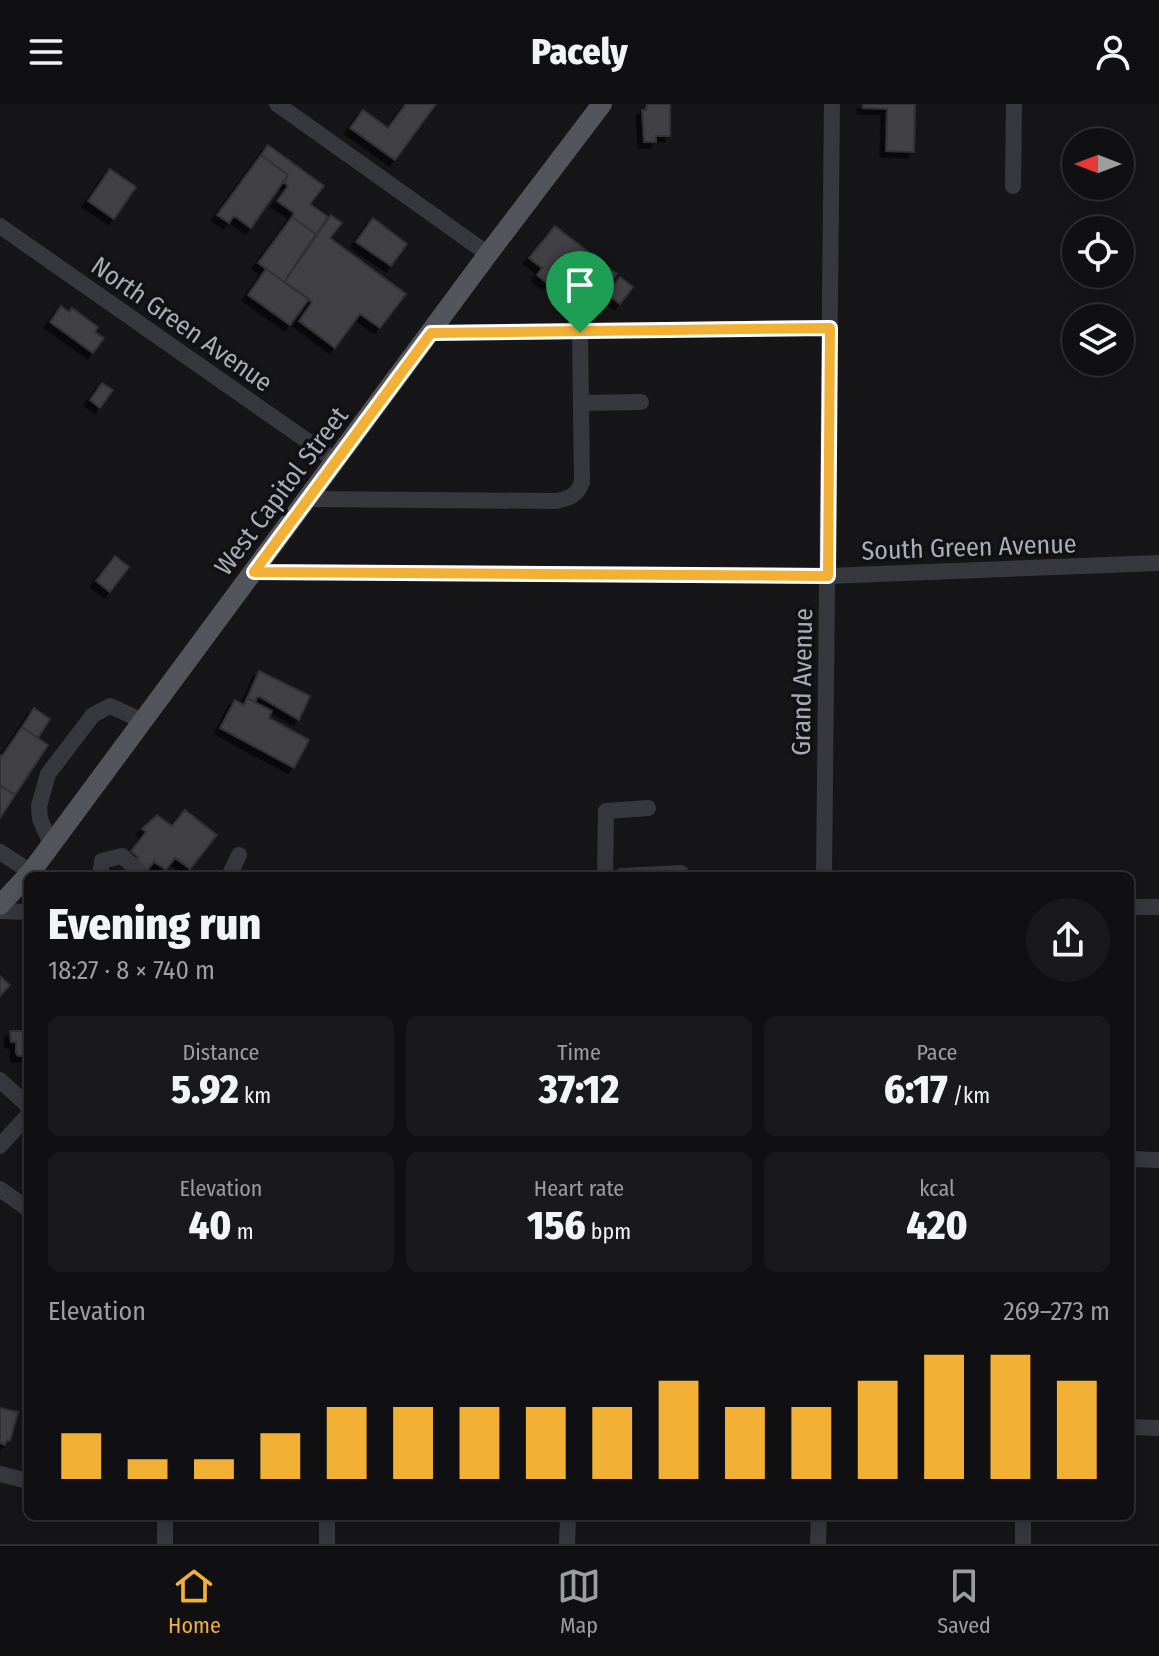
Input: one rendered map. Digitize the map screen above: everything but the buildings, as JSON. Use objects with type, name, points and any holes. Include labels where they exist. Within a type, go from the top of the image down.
[{"type":"main road","name":"West Capitol Street","points":[[31,872],[602,104]]},
{"type":"main road","name":"West Capitol Street","points":[[0,908],[24,880]]},
{"type":"street","points":[[277,104],[488,254]]},
{"type":"street","name":"Grand Avenue","points":[[824,872],[832,104]]},
{"type":"street","points":[[1013,186],[1014,104]]},
{"type":"street","name":"North Green Avenue","points":[[0,226],[336,461]]},
{"type":"street","points":[[431,333],[830,328]]},
{"type":"street","points":[[308,499],[556,501],[578,493],[582,482],[580,333]]},
{"type":"street","points":[[581,403],[641,402]]},
{"type":"street","name":"South Green Avenue","points":[[254,572],[828,576],[1159,563]]},
{"type":"street","points":[[51,844],[40,819],[39,806],[48,774],[93,715],[110,706],[143,721]]},
{"type":"street","points":[[605,872],[606,811],[648,808]]},
{"type":"street","points":[[0,852],[31,872]]},
{"type":"street","points":[[231,872],[239,855]]},
{"type":"street","points":[[101,872],[102,861],[122,856],[141,868]]},
{"type":"street","points":[[1134,907],[1159,907]]},
{"type":"street","points":[[0,908],[24,911]]},
{"type":"street","points":[[0,1080],[24,1102]]},
{"type":"street","points":[[0,1146],[24,1119]]},
{"type":"street","points":[[1134,1159],[1159,1160]]},
{"type":"street","points":[[0,1189],[24,1206]]},
{"type":"street","points":[[1134,1427],[1159,1428]]},
{"type":"street","points":[[0,1474],[24,1480]]},
{"type":"street","points":[[165,1520],[165,1544]]},
{"type":"street","points":[[327,1520],[327,1544]]},
{"type":"street","points":[[567,1544],[568,1520]]},
{"type":"street","points":[[818,1544],[819,1520]]},
{"type":"street","points":[[1023,1520],[1023,1544]]},
{"type":"route","points":[[830,328],[828,576],[254,572],[431,333],[580,333],[830,328]]}]
